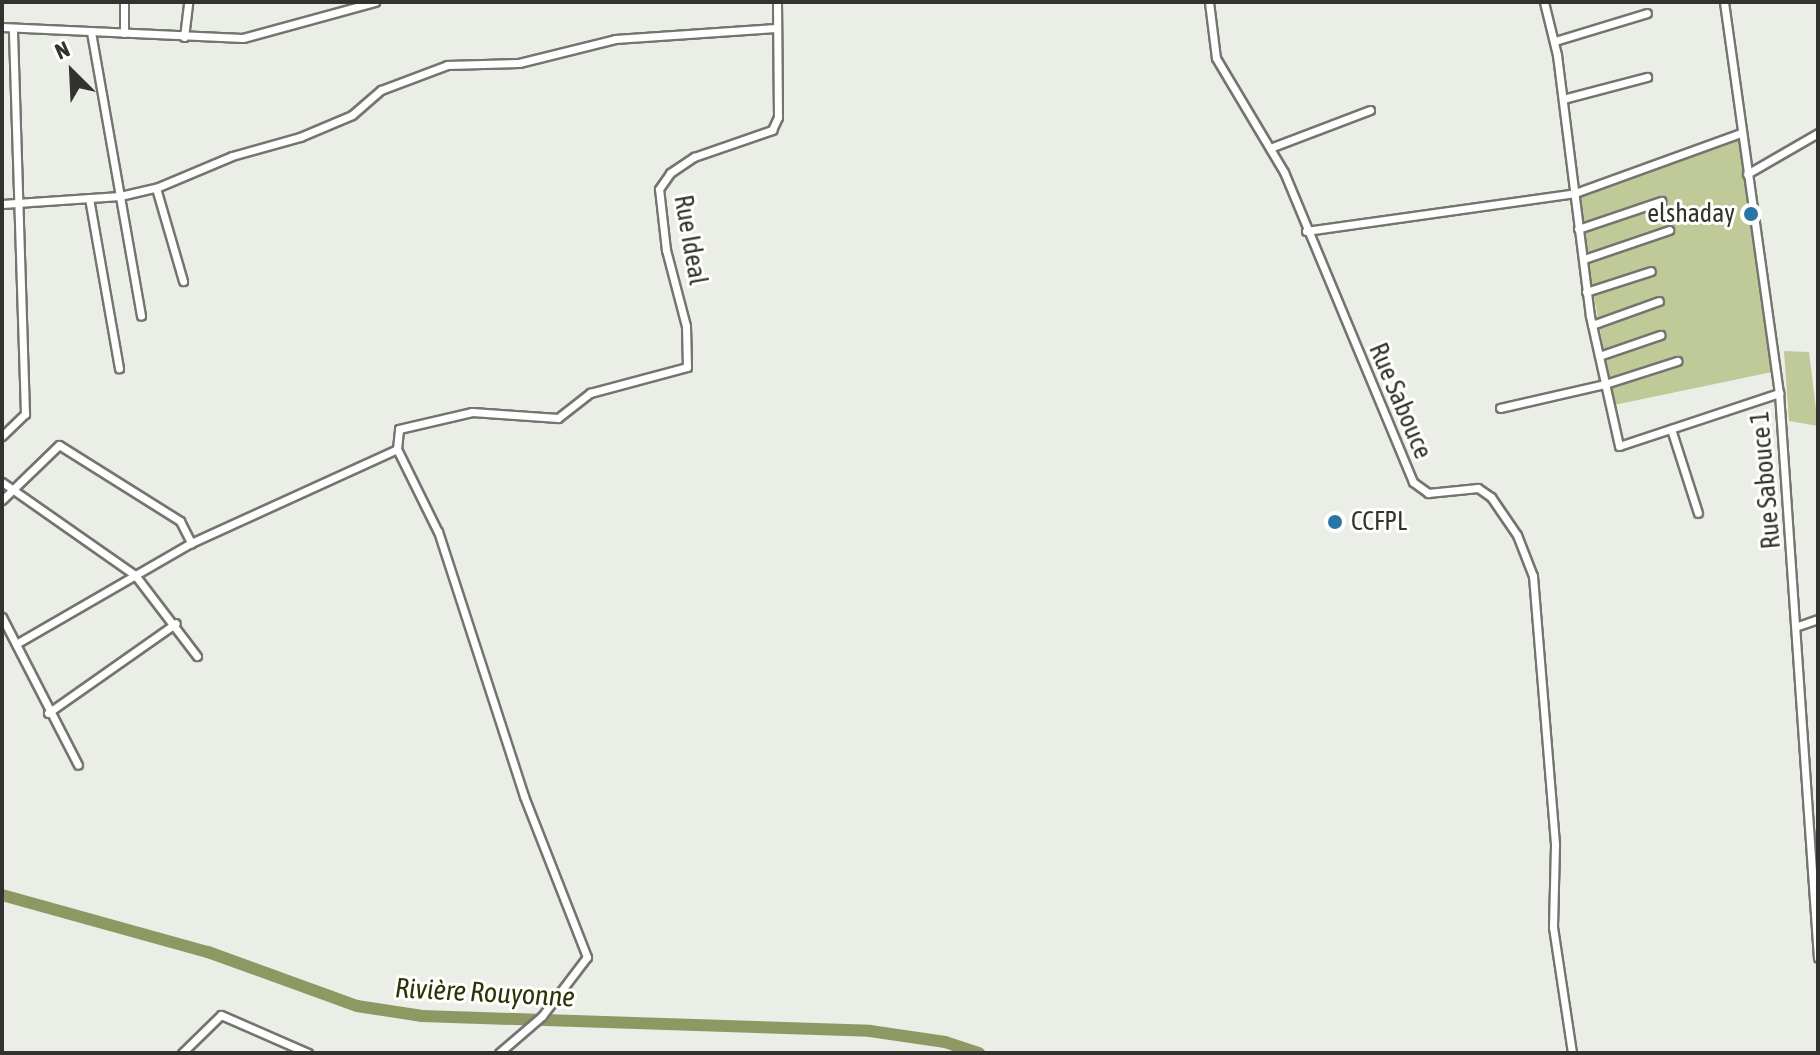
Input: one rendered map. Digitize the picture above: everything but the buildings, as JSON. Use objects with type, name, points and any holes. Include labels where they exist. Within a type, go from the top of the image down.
[{"type":"street","points":[[124,2],[124,33]]},
{"type":"street","points":[[184,37],[188,2]]},
{"type":"street","points":[[2,27],[184,37],[265,34],[375,2]]},
{"type":"street","name":"Rue Ideal","points":[[397,449],[399,429],[472,412],[558,418],[590,393],[687,367],[686,326],[666,250],[659,189],[670,173],[694,157],[772,130],[778,117],[777,2]]},
{"type":"street","name":"Rue Sabouce","points":[[1209,2],[1216,58],[1270,148],[1413,482],[1428,493],[1478,488],[1491,497],[1517,535],[1533,576],[1555,845],[1553,927],[1572,1053]]},
{"type":"street","points":[[1544,2],[1555,41],[1586,292],[1619,446],[1779,393]]},
{"type":"street","name":"Rue Sabouce 1","points":[[1724,2],[1779,393],[1798,626],[1818,958]]},
{"type":"street","points":[[1555,41],[1647,13]]},
{"type":"street","points":[[2,436],[17,426],[25,414],[13,28]]},
{"type":"street","points":[[2,204],[120,196],[156,188],[232,156],[300,137],[352,115],[381,90],[447,65],[519,63],[615,39],[776,28]]},
{"type":"street","points":[[91,32],[141,316]]},
{"type":"street","points":[[1563,99],[1647,77]]},
{"type":"street","points":[[1270,148],[1370,110]]},
{"type":"street","points":[[1306,231],[1575,193],[1741,133]]},
{"type":"street","points":[[1747,174],[1818,133]]},
{"type":"street","points":[[156,188],[183,281]]},
{"type":"street","points":[[89,198],[119,368]]},
{"type":"street","points":[[1578,229],[1661,201]]},
{"type":"street","points":[[1584,259],[1669,230]]},
{"type":"street","points":[[1586,292],[1651,271]]},
{"type":"street","points":[[1592,325],[1659,301]]},
{"type":"street","points":[[1599,356],[1660,335]]},
{"type":"street","points":[[1500,408],[1605,384],[1677,361]]},
{"type":"street","points":[[1671,429],[1698,513]]},
{"type":"street","points":[[2,500],[59,445],[180,521],[191,543]]},
{"type":"street","points":[[16,644],[191,543],[397,449],[438,532],[524,796],[587,957],[542,1016],[499,1053]]},
{"type":"street","points":[[2,482],[41,506],[69,531],[135,575],[176,623],[197,656]]},
{"type":"street","points":[[2,617],[48,713],[78,765]]},
{"type":"street","points":[[1798,626],[1818,619]]},
{"type":"street","points":[[48,713],[176,623]]},
{"type":"street","points":[[182,1053],[221,1015],[308,1053]]},
{"type":"green space","points":[[1740,136],[1777,371],[1614,405],[1576,199]]},
{"type":"green space","points":[[1784,351],[1809,352],[1818,426],[1789,421]]},
{"type":"waterway","name":"Rivière Rouyonne","points":[[2,895],[208,952],[357,1006],[422,1016],[870,1031],[945,1042],[979,1053]]},
{"type":"place","name":"elshaday","points":[[1751,214]]},
{"type":"place","name":"CCFPL","points":[[1335,522]]}]
